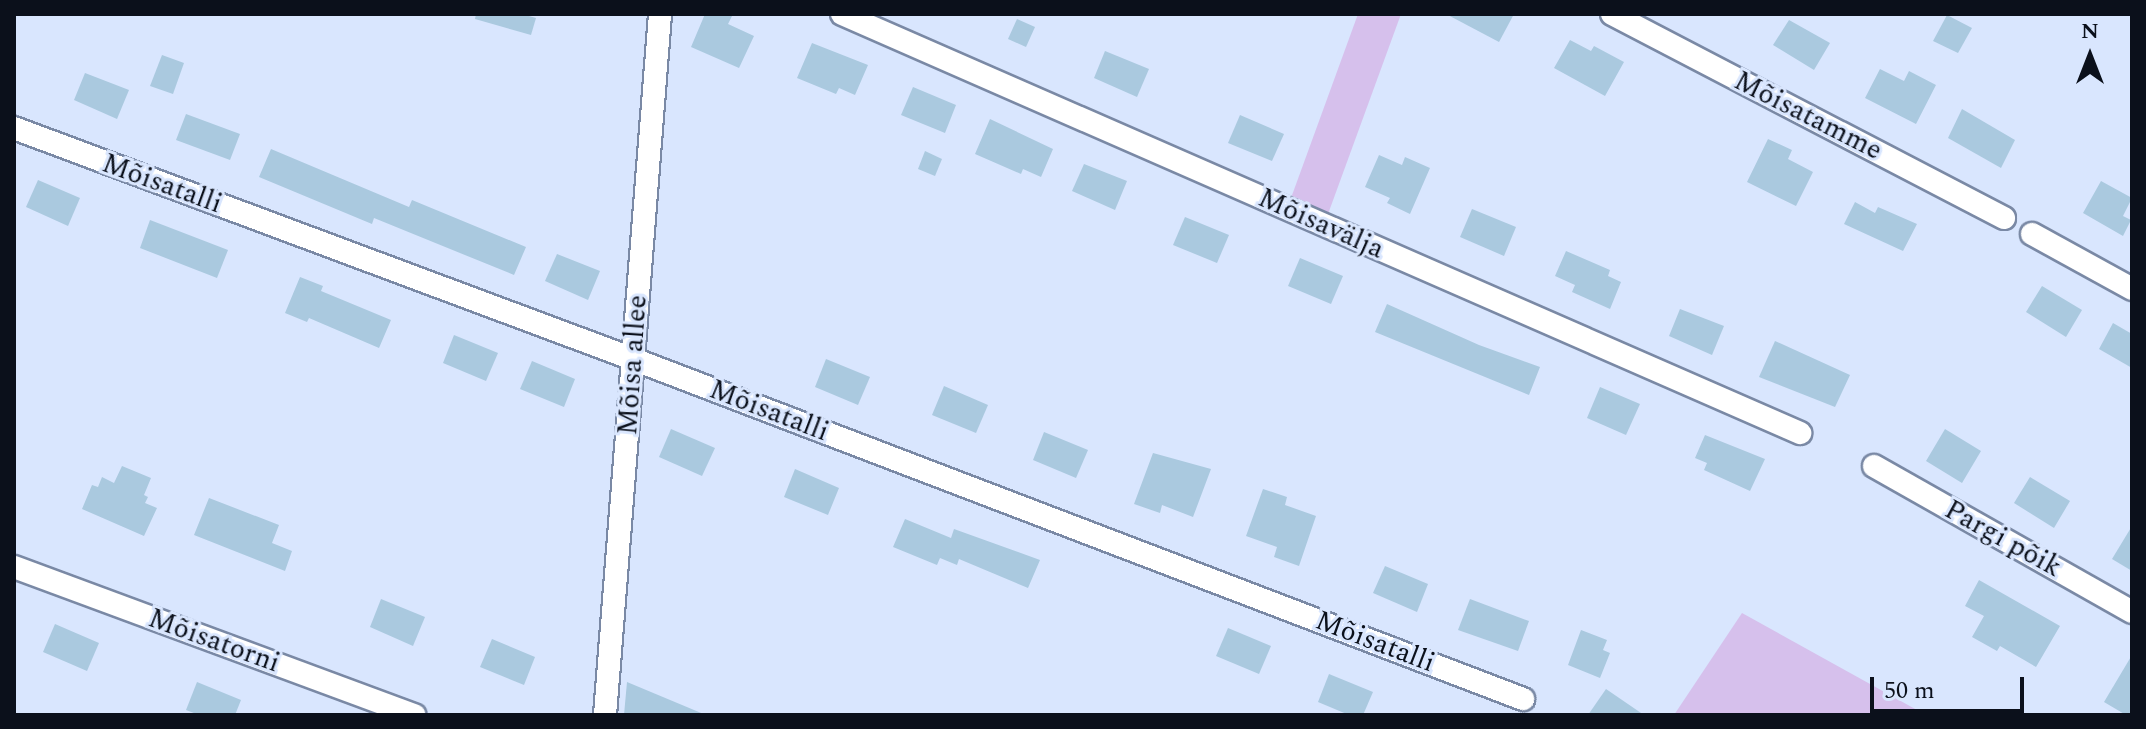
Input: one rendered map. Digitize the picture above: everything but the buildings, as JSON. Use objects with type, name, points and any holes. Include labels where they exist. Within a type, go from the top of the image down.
[{"type":"street","name":"Mõisa allee","points":[[605,715],[660,14]]},
{"type":"street","name":"Mõisavälja","points":[[842,14],[1800,433]]},
{"type":"street","name":"Mõisatamme","points":[[1612,14],[2004,218]]},
{"type":"street","name":"Mõisatalli","points":[[14,128],[633,359],[1523,699]]},
{"type":"street","points":[[2032,234],[2132,289]]},
{"type":"street","name":"Pargi põik","points":[[1874,466],[2132,612]]},
{"type":"street","name":"Mõisatorni","points":[[14,567],[414,715]]},
{"type":"shaded area","points":[[1358,14],[1401,14],[1324,225],[1287,209]]},
{"type":"shaded area","points":[[1742,613],[1926,715],[1674,715]]}]
